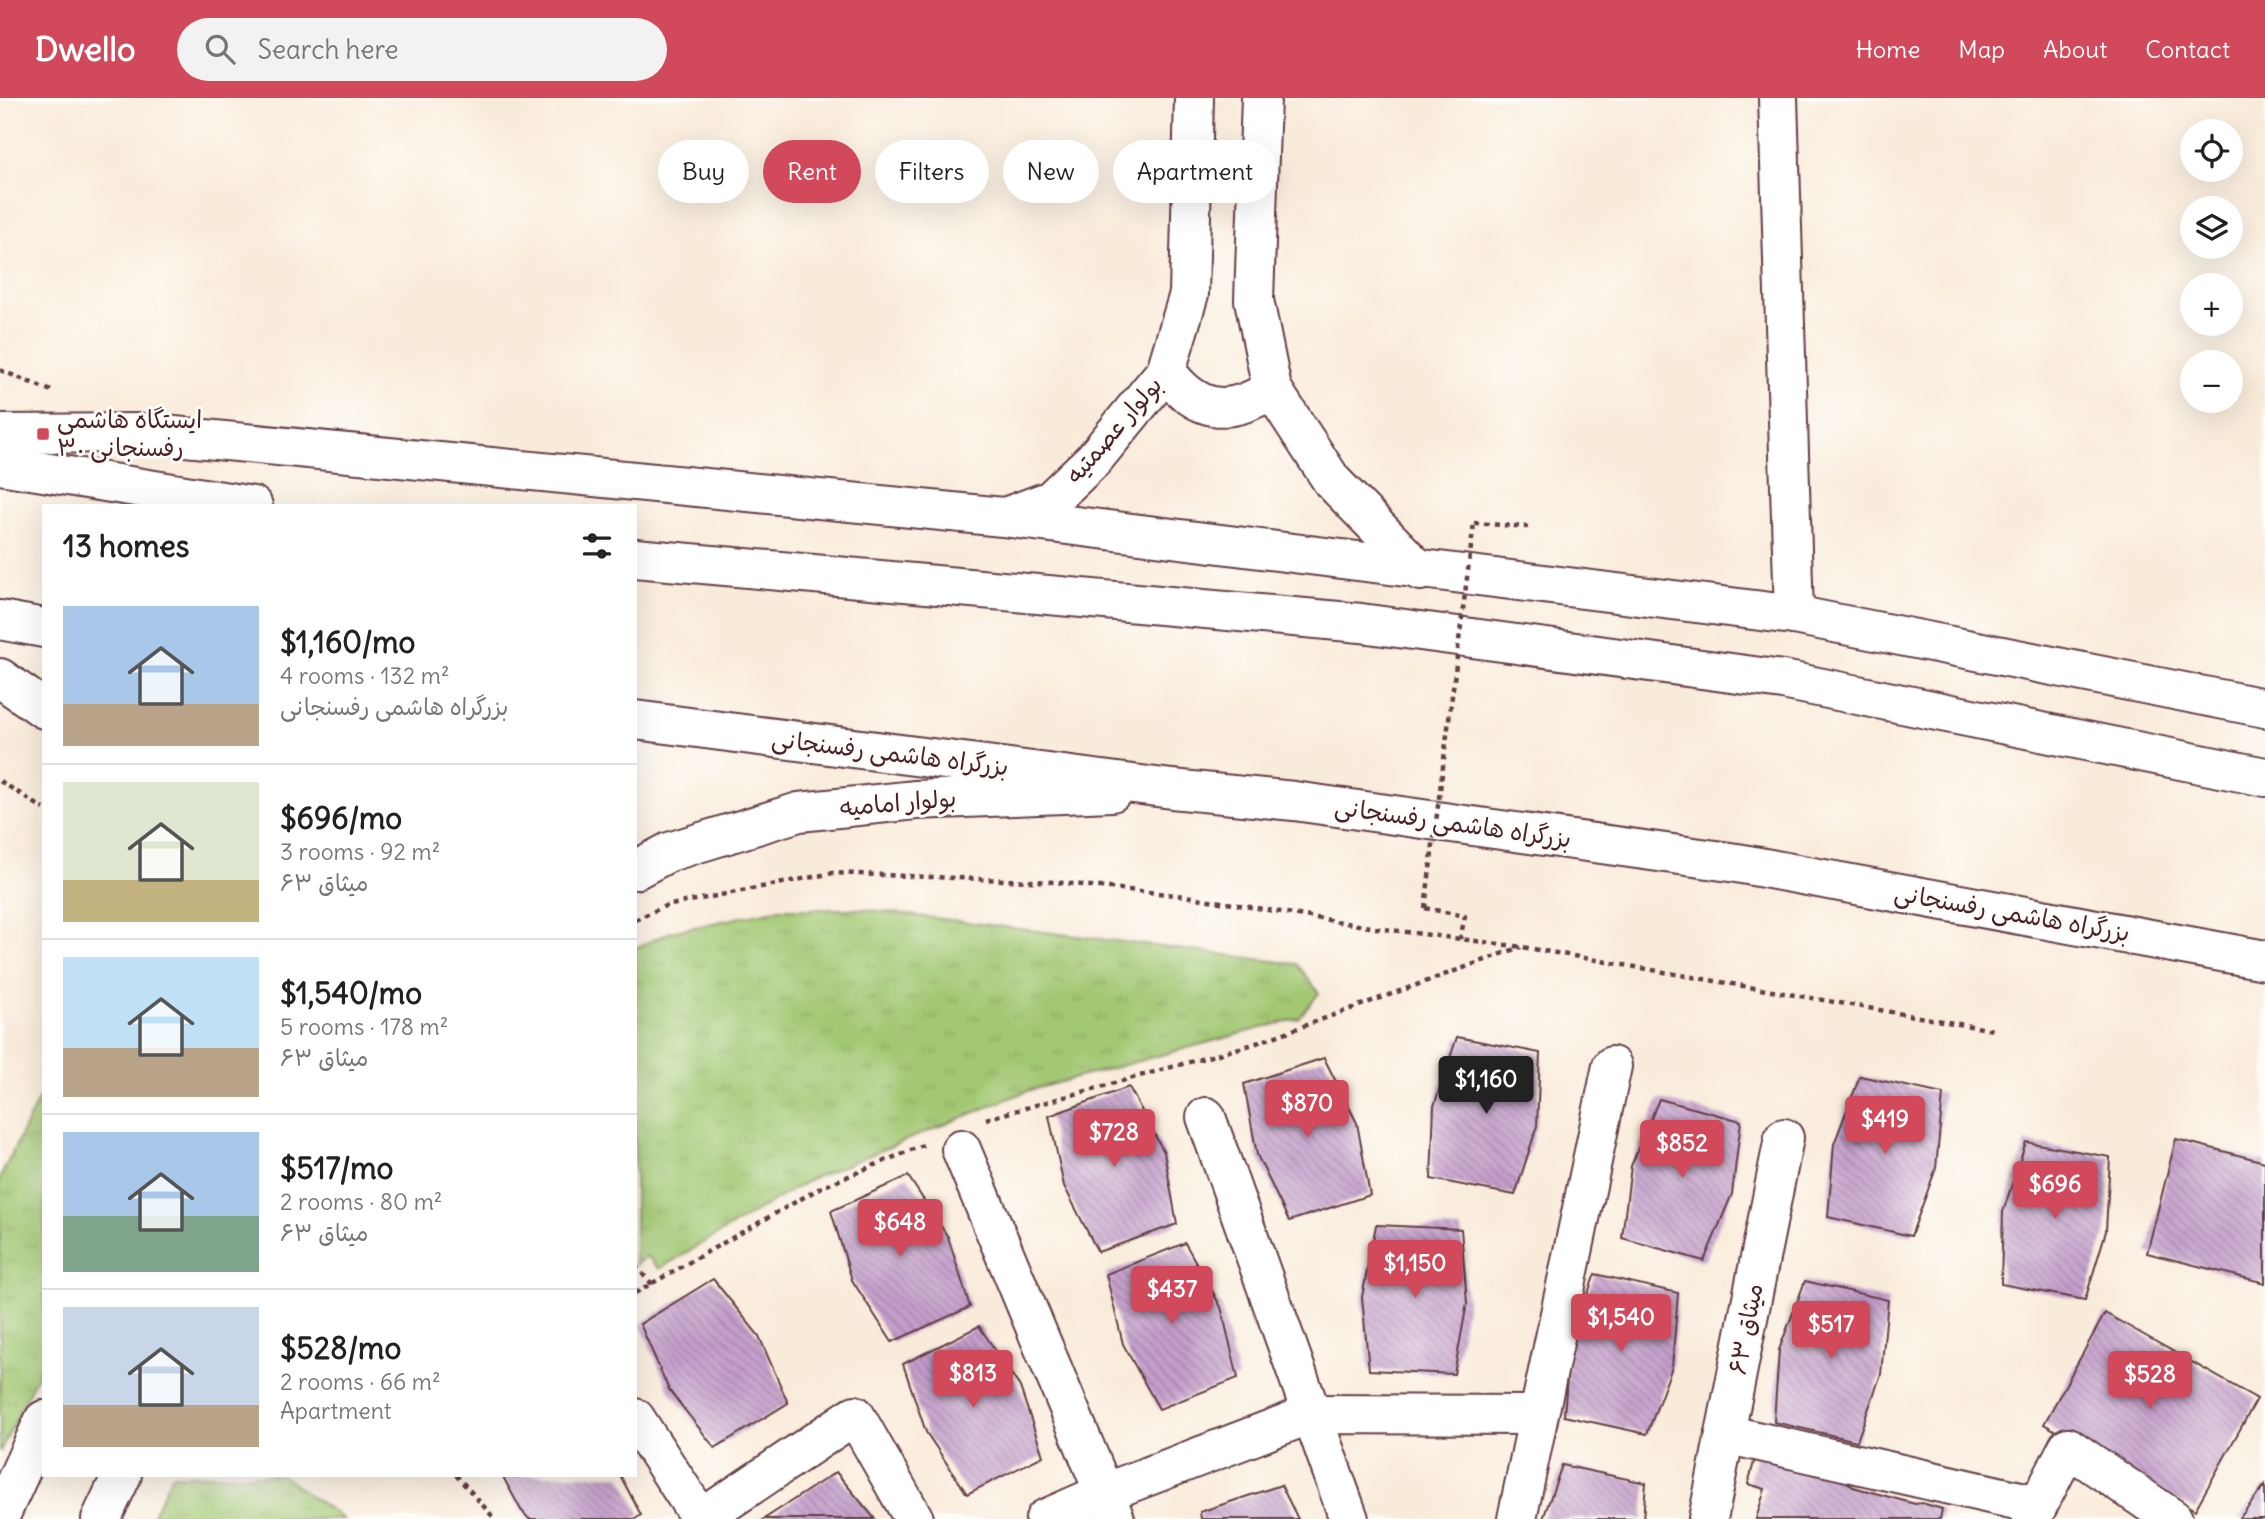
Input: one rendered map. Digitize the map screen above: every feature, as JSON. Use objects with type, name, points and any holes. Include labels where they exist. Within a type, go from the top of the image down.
[{"type":"main road","name":"بولوار عصمتیه","points":[[1003,517],[1051,500],[1094,459],[1166,371],[1189,294],[1194,98]]},
{"type":"main road","points":[[1261,98],[1254,300],[1272,389],[1332,481],[1420,570]]},
{"type":"main road","points":[[1778,98],[1794,615]]},
{"type":"main road","points":[[1166,371],[1181,391],[1202,404],[1227,408],[1251,403],[1272,389]]},
{"type":"main road","points":[[0,435],[144,433],[1003,517],[1794,615],[2265,708]]},
{"type":"main road","points":[[0,465],[241,504]]},
{"type":"main road","points":[[637,558],[1361,623],[1701,668],[1783,680],[2265,777]]},
{"type":"main road","points":[[0,620],[42,628]]},
{"type":"main road","points":[[0,678],[42,708]]},
{"type":"main road","name":"بزرگراه هاشمی رفسنجانی","points":[[637,720],[1172,789],[1294,801],[1737,863],[2265,960]]},
{"type":"main road","name":"بولوار امامیه","points":[[637,869],[669,852],[799,812],[916,800],[1172,789]]},
{"type":"main road","points":[[1517,1519],[1612,1066]]},
{"type":"main road","points":[[1206,1117],[1349,1519]]},
{"type":"main road","name":"میثاق ۶۳","points":[[1708,1519],[1784,1138]]},
{"type":"main road","points":[[944,1146],[1110,1506]]},
{"type":"main road","points":[[1045,1519],[1110,1506],[1311,1414],[1537,1415]]},
{"type":"main road","points":[[637,1421],[701,1518],[855,1415],[914,1519]]},
{"type":"main road","points":[[0,1516],[42,1424]]},
{"type":"main road","points":[[1725,1434],[2035,1512],[2068,1447],[2173,1519]]},
{"type":"main road","points":[[101,1519],[121,1477]]},
{"type":"path","points":[[0,370],[8,371]]},
{"type":"path","points":[[1460,939],[1465,916],[1425,908],[1474,523],[1528,527]]},
{"type":"path","points":[[0,781],[42,808]]},
{"type":"path","points":[[637,919],[665,906],[833,873],[1054,882],[1185,896],[1376,928],[1522,947],[1993,1030]]},
{"type":"path","points":[[985,1119],[1254,1044],[1522,947]]},
{"type":"path","points":[[637,1292],[820,1188],[944,1146]]},
{"type":"path","points":[[637,1268],[653,1285]]},
{"type":"path","points":[[458,1477],[495,1519]]},
{"type":"green space","points":[[779,909],[863,909],[1297,964],[1319,993],[1299,1018],[1027,1091],[811,1179],[659,1269],[647,1256],[637,1264],[637,947],[671,932]]},
{"type":"green space","points":[[42,1092],[42,1365],[0,1452],[0,1178]]},
{"type":"green space","points":[[171,1477],[284,1477],[343,1519],[151,1519]]},
{"type":"building","points":[[1457,1037],[1540,1053],[1537,1126],[1515,1195],[1431,1179],[1434,1106]]},
{"type":"building","points":[[1324,1058],[1357,1123],[1370,1195],[1289,1221],[1257,1155],[1244,1084]]},
{"type":"building","points":[[1860,1076],[1943,1094],[1936,1168],[1911,1236],[1828,1217],[1834,1144]]},
{"type":"building","points":[[1129,1087],[1164,1152],[1177,1224],[1098,1252],[1064,1186],[1049,1116]]},
{"type":"building","points":[[1659,1099],[1741,1121],[1732,1194],[1704,1261],[1622,1238],[1631,1166]]},
{"type":"building","points":[[2176,1139],[2265,1162],[2265,1283],[2147,1253]]},
{"type":"building","points":[[2026,1142],[2110,1157],[2106,1231],[2085,1300],[2001,1284],[2003,1212]]},
{"type":"building","points":[[908,1176],[948,1237],[970,1307],[892,1342],[852,1280],[831,1211]]},
{"type":"building","points":[[1376,1225],[1461,1229],[1467,1303],[1454,1374],[1369,1370],[1362,1297]]},
{"type":"building","points":[[1185,1243],[1221,1307],[1238,1378],[1159,1409],[1123,1344],[1106,1274]]},
{"type":"building","points":[[1595,1274],[1678,1293],[1672,1367],[1647,1434],[1564,1416],[1570,1342]]},
{"type":"building","points":[[713,1279],[759,1336],[788,1403],[715,1448],[669,1390],[640,1324]]},
{"type":"building","points":[[1805,1281],[1888,1300],[1881,1374],[1857,1441],[1774,1422],[1779,1350]]},
{"type":"building","points":[[2105,1313],[2257,1399],[2195,1510],[2044,1424]]},
{"type":"building","points":[[979,1326],[1020,1387],[1043,1456],[967,1494],[926,1432],[903,1364]]},
{"type":"building","points":[[1756,1455],[1844,1480],[1853,1487],[1942,1509],[1940,1519],[1756,1519],[1765,1489],[1748,1484]]},
{"type":"building","points":[[1562,1465],[1646,1483],[1643,1519],[1543,1519]]},
{"type":"building","points":[[836,1472],[875,1519],[764,1519]]},
{"type":"building","points":[[503,1477],[621,1477],[641,1515],[635,1519],[529,1519]]},
{"type":"building","points":[[1281,1485],[1298,1519],[1201,1519],[1200,1512]]},
{"type":"building","points":[[2265,1485],[2265,1519],[2239,1519]]},
{"type":"place","name":"ایستگاه هاشمی رفسنجانی ۳۰","points":[[43,434]]}]
